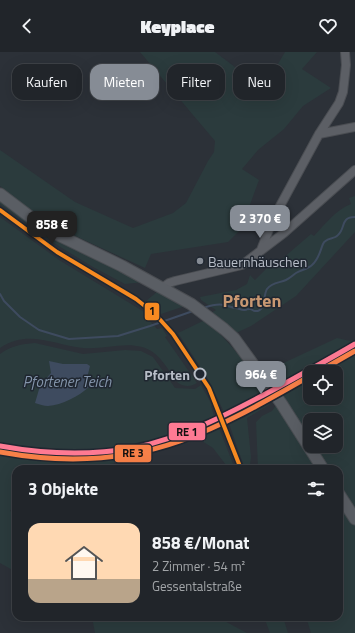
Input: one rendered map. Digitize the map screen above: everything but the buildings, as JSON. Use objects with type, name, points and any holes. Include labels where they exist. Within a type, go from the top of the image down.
[{"type":"main road","points":[[0,194],[46,229],[122,266],[191,304],[234,338],[280,403],[320,465]]},
{"type":"main road","points":[[343,500],[355,519]]},
{"type":"street","points":[[261,251],[273,219],[319,134],[333,114],[344,92],[346,65],[345,52]]},
{"type":"street","points":[[319,134],[355,127]]},
{"type":"street","points":[[162,288],[175,281],[242,265],[284,233],[355,170]]},
{"type":"shaded area","points":[[140,52],[215,52],[233,66],[233,100],[285,100],[285,64],[278,64],[285,52],[317,52],[302,69],[331,88],[303,106],[284,129],[258,150],[242,169],[259,180],[241,229],[228,242],[151,254],[145,268],[45,222],[0,186],[0,150],[75,202],[133,228],[173,213],[186,203],[214,152],[215,141],[180,100],[225,100],[225,64],[167,64],[167,84],[159,75],[159,64],[150,64]]},
{"type":"shaded area","points":[[355,196],[355,232],[296,296],[251,326],[236,333],[211,313],[216,310],[201,300],[200,297],[236,290],[247,284],[250,275],[255,280],[272,263],[282,259],[311,234],[314,236],[336,214],[351,204],[349,198]]},
{"type":"shaded area","points":[[0,197],[145,282],[125,284],[93,267],[49,240],[0,204]]},
{"type":"shaded area","points":[[0,217],[59,260],[153,318],[149,320],[157,329],[162,328],[167,336],[165,337],[197,383],[188,386],[178,383],[163,362],[153,352],[142,347],[127,345],[83,348],[31,339],[11,342],[0,348]]},
{"type":"shaded area","points":[[158,291],[185,306],[161,314],[146,301]]},
{"type":"shaded area","points":[[205,320],[229,343],[263,386],[260,393],[224,412],[207,377],[178,333]]},
{"type":"shaded area","points":[[337,338],[355,342],[312,365],[303,365],[303,370],[273,386],[268,374],[277,366]]},
{"type":"shaded area","points":[[35,343],[83,354],[125,350],[141,351],[153,357],[175,388],[195,389],[201,385],[212,405],[214,416],[160,438],[103,450],[64,451],[0,443],[0,354],[16,346]]},
{"type":"shaded area","points":[[355,355],[355,633],[311,633],[307,621],[343,621],[343,465],[258,465],[256,422],[262,416],[272,411],[286,391],[303,382],[303,405],[343,405],[343,365],[336,365]]},
{"type":"shaded area","points":[[270,395],[272,400],[269,405],[247,418],[251,457],[250,465],[244,465],[227,418]]},
{"type":"shaded area","points":[[217,423],[233,465],[226,465],[213,448],[202,441],[194,441],[107,465],[12,465],[12,508],[10,511],[12,512],[12,570],[0,563],[0,450],[29,455],[57,457],[111,455],[137,451],[190,435]]},
{"type":"shaded area","points":[[93,621],[224,621],[247,633],[95,633]]},
{"type":"shaded area","points":[[266,621],[284,621],[288,633],[270,633]]},
{"type":"water","name":"Pfortener Teich","points":[[49,361],[63,364],[87,364],[90,366],[87,378],[89,387],[75,397],[59,404],[48,406],[35,403],[40,386],[51,373]]},
{"type":"waterway","points":[[203,308],[219,304],[243,310],[250,309],[259,311],[263,306],[266,292],[269,287],[286,280],[314,263],[318,258],[324,242],[338,235],[347,219],[350,217],[355,217]]},
{"type":"waterway","points":[[0,294],[4,301],[20,317],[39,330],[69,339],[118,336],[193,311]]},
{"type":"tram line","name":"1","points":[[0,210],[57,252],[136,299],[155,314],[173,334],[209,388],[239,465]]},
{"type":"transit line","points":[[0,446],[33,451],[83,453],[116,451],[152,444],[187,432],[222,416],[273,390],[355,344]]},
{"type":"transit line","points":[[330,365],[355,351]]},
{"type":"transit line","points":[[0,452],[23,456],[68,459],[113,457],[158,448],[197,435],[230,420],[303,380]]},
{"type":"place","name":"Bauernhäuschen","points":[[200,261]]},
{"type":"place","name":"Pforten","points":[[200,374]]},
{"type":"district","name":"Pforten","points":[[252,300]]}]
